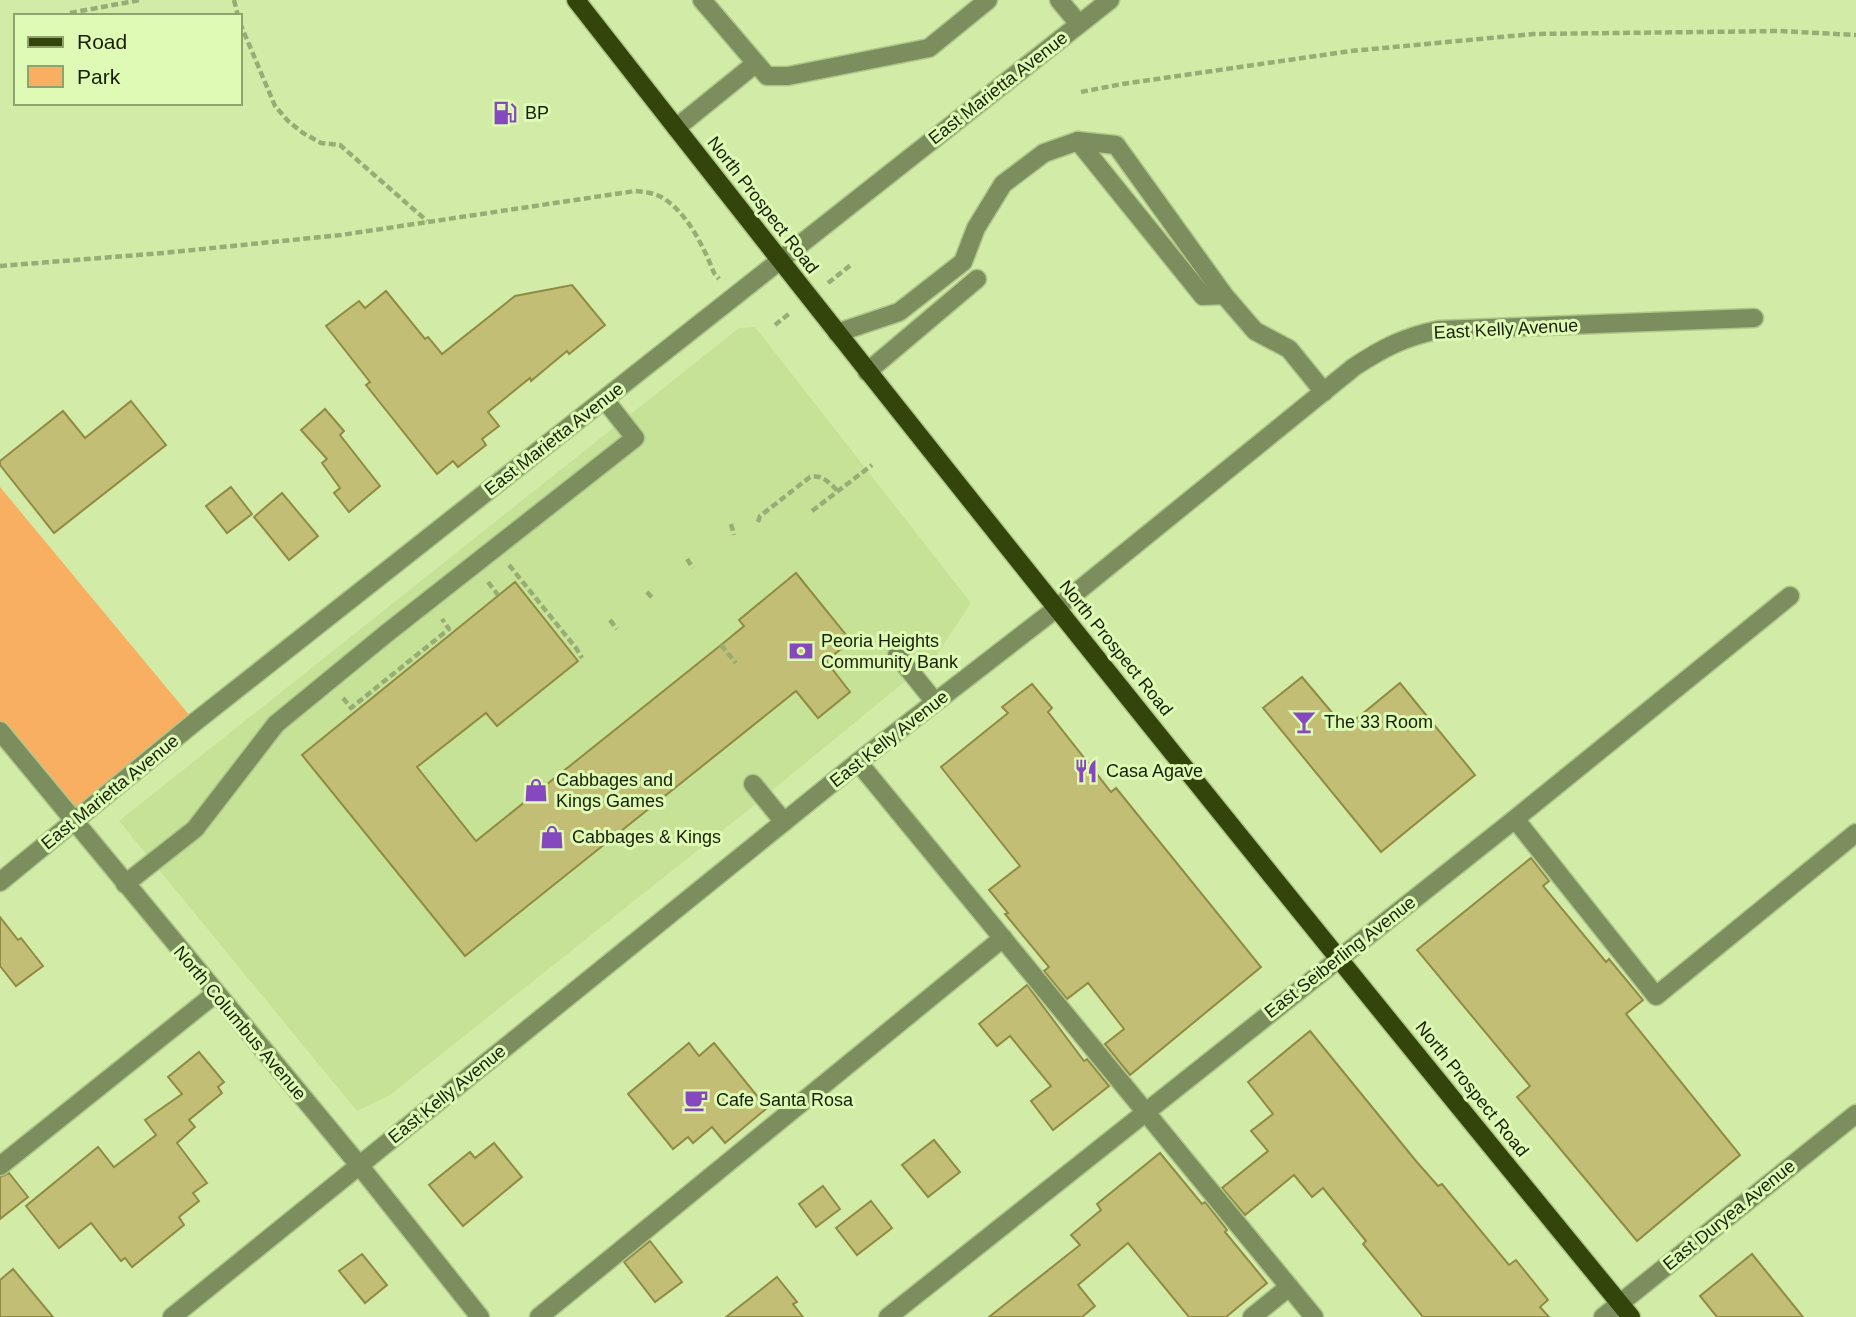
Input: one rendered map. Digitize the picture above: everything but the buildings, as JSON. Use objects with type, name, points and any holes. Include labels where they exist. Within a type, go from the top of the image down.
[{"type":"main road","name":"North Prospect Road","points":[[576,0],[867,372],[1625,1310]]},
{"type":"street","points":[[702,0],[766,76],[788,76],[929,48],[988,0]]},
{"type":"street","points":[[1059,0],[1079,24]]},
{"type":"street","name":"East Marietta Avenue","points":[[0,882],[195,722],[1110,0]]},
{"type":"street","points":[[676,128],[755,64]]},
{"type":"street","points":[[1079,141],[1203,296],[1224,295]]},
{"type":"street","points":[[837,333],[900,312],[963,262],[976,228],[1003,184],[1044,153],[1079,141],[1116,145],[1224,295],[1255,331],[1289,349],[1324,392]]},
{"type":"street","points":[[867,372],[977,279]]},
{"type":"street","name":"East Kelly Avenue","points":[[172,1317],[858,762],[1056,608],[1354,367],[1382,348],[1412,335],[1438,330],[1754,318]]},
{"type":"street","points":[[125,884],[195,829],[276,724],[387,633],[635,439],[605,400]]},
{"type":"street","name":"East Seiberling Avenue","points":[[888,1317],[1515,819],[1790,596]]},
{"type":"street","points":[[897,655],[935,702]]},
{"type":"street","name":"North Columbus Avenue","points":[[0,731],[359,1165],[480,1317]]},
{"type":"street","points":[[858,762],[1314,1317]]},
{"type":"street","points":[[753,784],[784,822]]},
{"type":"street","points":[[1515,819],[1656,996],[1856,833]]},
{"type":"street","points":[[539,1317],[1003,938]]},
{"type":"street","points":[[0,1166],[215,993]]},
{"type":"street","name":"East Duryea Avenue","points":[[1603,1317],[1625,1310],[1856,1114]]},
{"type":"street","points":[[1252,1317],[1289,1287]]},
{"type":"path","points":[[70,13],[140,0]]},
{"type":"path","points":[[242,28],[275,106],[288,121],[321,143],[340,145],[428,221]]},
{"type":"path","points":[[1081,92],[1351,51],[1533,34],[1780,31],[1856,35]]},
{"type":"path","points":[[0,266],[341,235],[635,191],[650,192],[664,198],[678,210],[714,273]]},
{"type":"path","points":[[812,511],[872,465]]},
{"type":"path","points":[[758,522],[760,516],[810,477],[818,475],[824,478],[838,491]]},
{"type":"path","points":[[731,524],[734,535]]},
{"type":"path","points":[[478,589],[517,558]]},
{"type":"path","points":[[687,559],[693,568]]},
{"type":"path","points":[[509,564],[582,658]]},
{"type":"path","points":[[488,582],[498,595]]},
{"type":"path","points":[[647,592],[654,600]]},
{"type":"path","points":[[337,690],[351,708],[449,629],[441,619],[450,612]]},
{"type":"path","points":[[610,620],[617,629]]},
{"type":"path","points":[[721,645],[736,663]]},
{"type":"shaded area","points":[[755,327],[971,603],[936,656],[747,811],[390,1095],[357,1111],[119,821],[739,328]]},
{"type":"green space","points":[[0,487],[195,722],[75,822],[0,731]]},
{"type":"place","name":"BP","points":[[505,113]]},
{"type":"place","name":"Peoria Heights Community Bank","points":[[801,651]]},
{"type":"place","name":"The 33 Room","points":[[1304,722]]},
{"type":"place","name":"Casa Agave","points":[[1086,771]]},
{"type":"place","name":"Cabbages and Kings Games","points":[[536,790]]},
{"type":"place","name":"Cabbages & Kings","points":[[552,837]]},
{"type":"place","name":"Cafe Santa Rosa","points":[[696,1100]]}]
